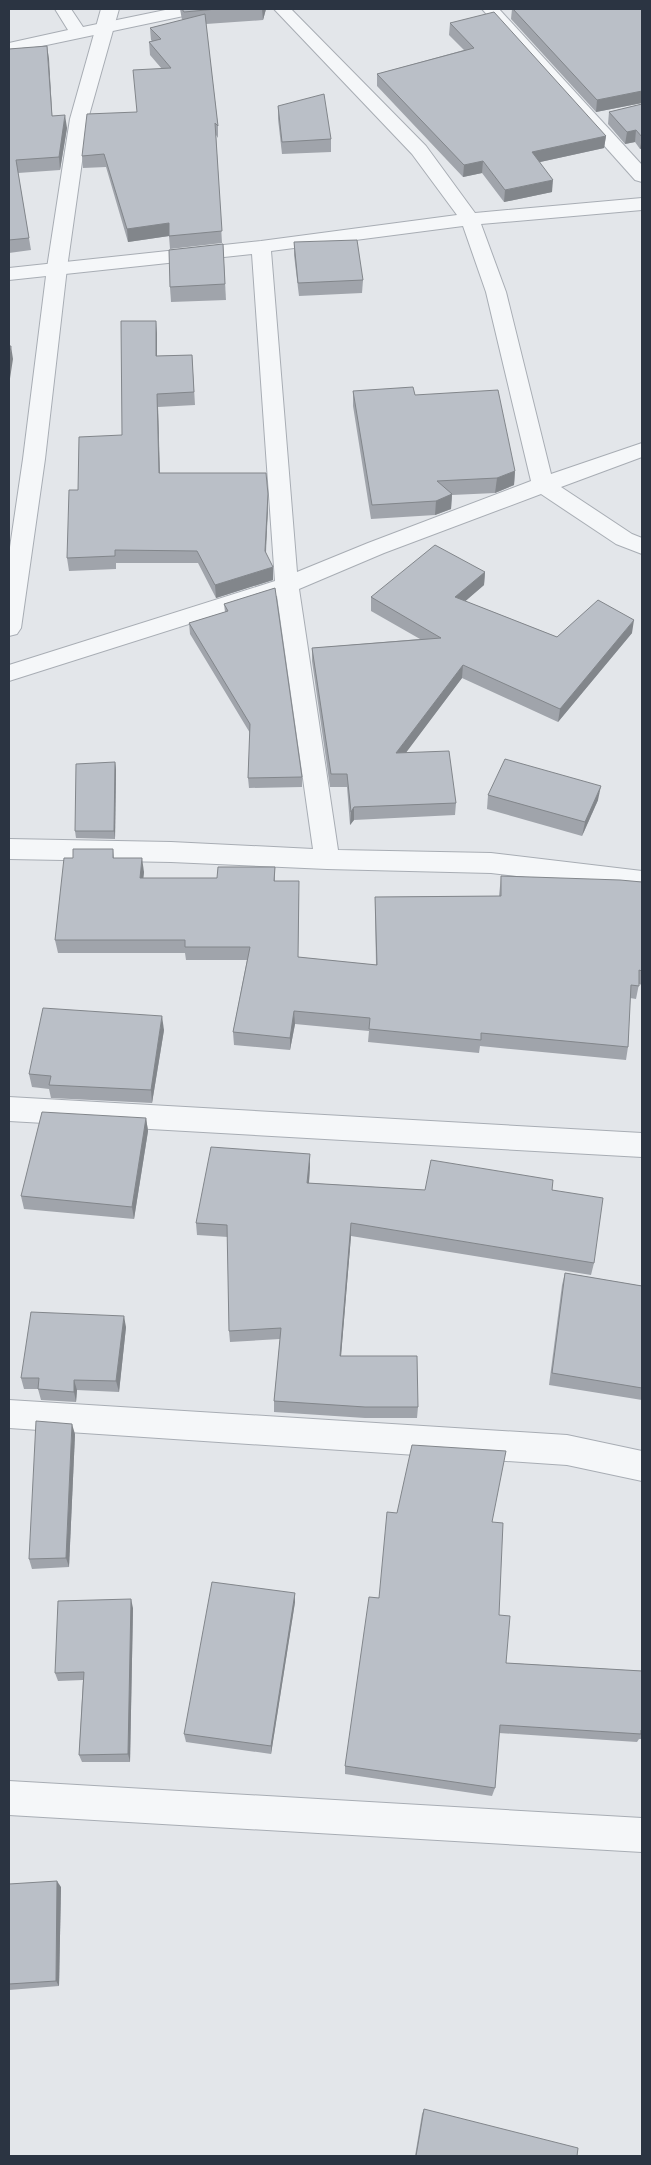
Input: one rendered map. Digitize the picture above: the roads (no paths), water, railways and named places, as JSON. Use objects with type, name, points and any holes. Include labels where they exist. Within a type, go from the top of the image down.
[{"type":"street","points":[[64,9],[78,33]]},
{"type":"street","points":[[9,48],[78,33],[108,18],[193,9]]},
{"type":"street","points":[[282,9],[419,150],[470,219],[496,292],[543,485],[624,539],[642,548]]},
{"type":"street","points":[[490,9],[601,118],[642,176]]},
{"type":"street","points":[[9,628],[34,458],[57,268],[79,119],[108,18]]},
{"type":"street","points":[[9,274],[261,247],[470,219],[642,204]]},
{"type":"street","points":[[261,247],[287,585],[327,859]]},
{"type":"street","points":[[9,673],[287,585],[376,548],[642,450]]},
{"type":"street","points":[[9,849],[171,852],[327,859],[491,863],[642,882]]},
{"type":"street","points":[[9,1109],[642,1145]]},
{"type":"street","points":[[9,1414],[567,1450],[642,1466]]},
{"type":"street","points":[[9,1798],[642,1834]]}]
